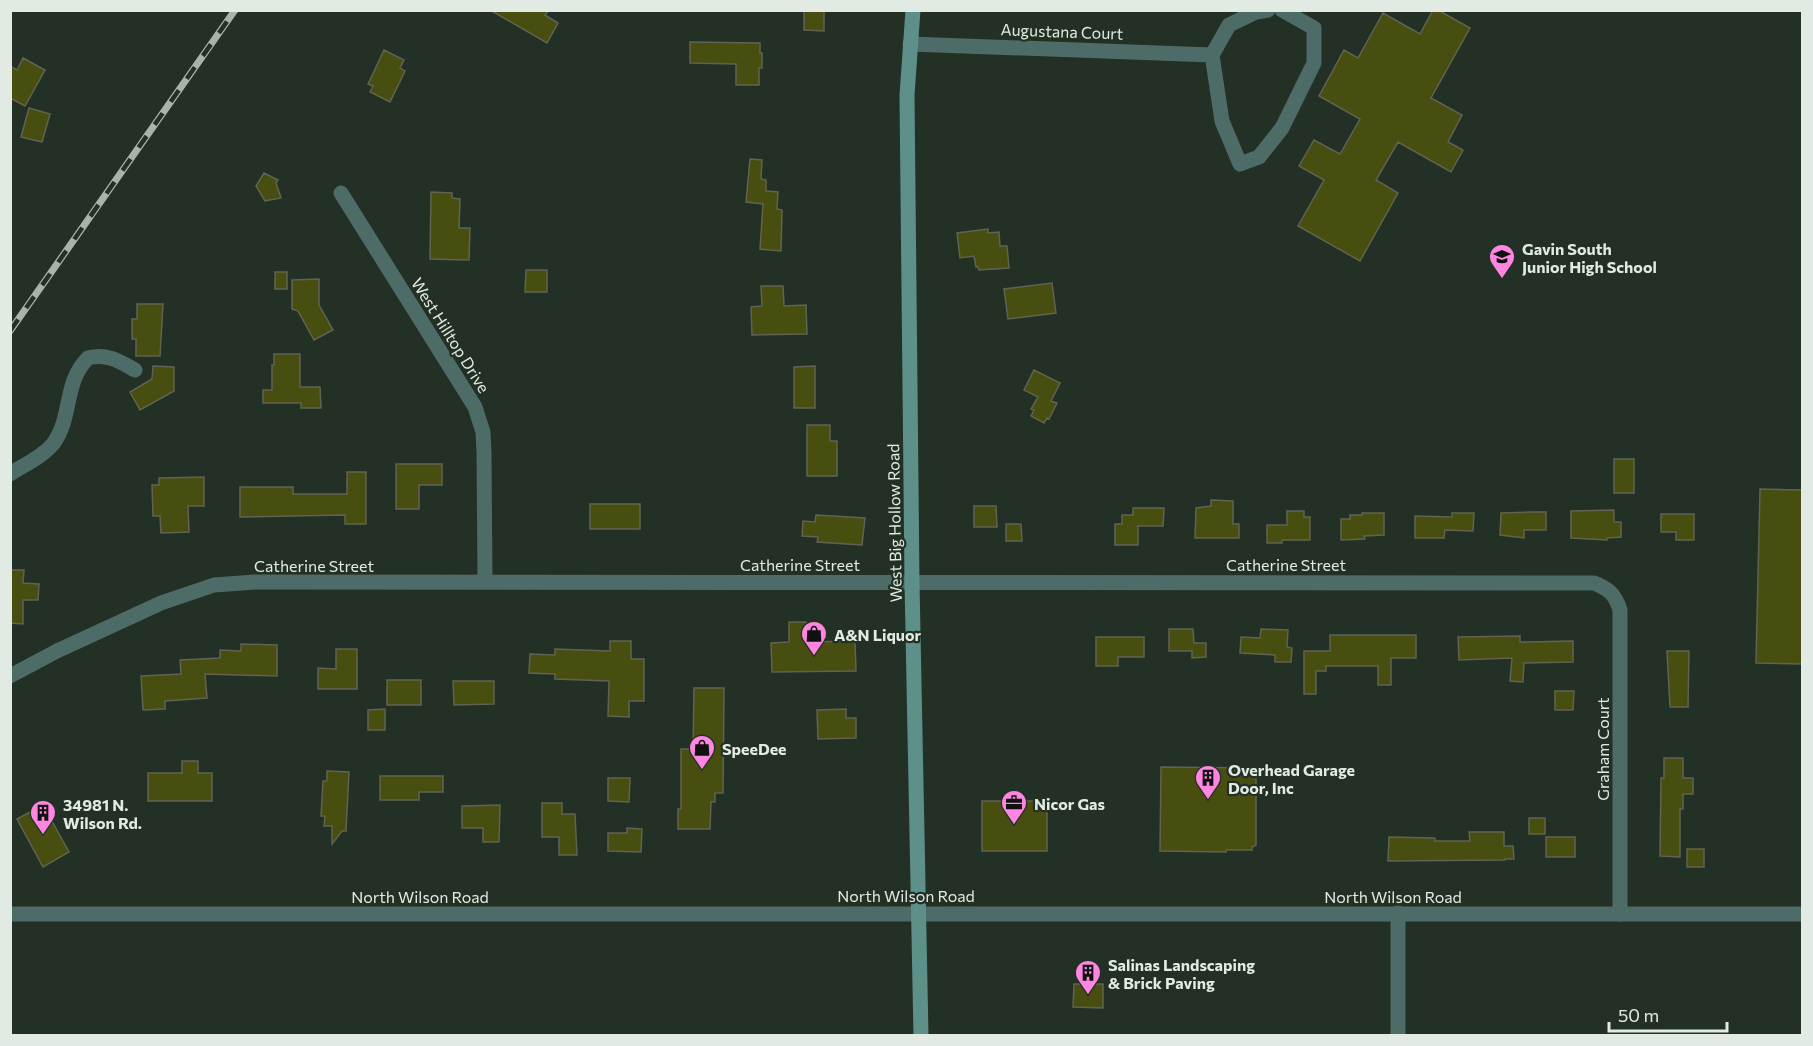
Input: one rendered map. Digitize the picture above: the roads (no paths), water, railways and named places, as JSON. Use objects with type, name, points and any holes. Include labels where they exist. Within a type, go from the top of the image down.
[{"type":"main road","name":"West Big Hollow Road","points":[[913,10],[907,106],[912,582],[921,1035]]},
{"type":"street","points":[[1268,10],[1256,12],[1229,26],[1212,55],[1222,122],[1240,164],[1259,157],[1282,128],[1314,63],[1314,28],[1282,10]]},
{"type":"street","name":"Augustana Court","points":[[910,44],[1212,55]]},
{"type":"street","name":"West Hilltop Drive","points":[[341,193],[475,406],[483,432],[486,582]]},
{"type":"street","points":[[10,474],[43,453],[58,435],[64,422],[74,376],[88,358],[104,356],[113,358],[135,370]]},
{"type":"street","name":"Catherine Street","points":[[10,676],[57,651],[161,603],[214,585],[255,582],[1594,583],[1608,588]]},
{"type":"street","name":"Graham Court","points":[[1608,588],[1616,596],[1620,610],[1620,914]]},
{"type":"street","name":"North Wilson Road","points":[[10,914],[1803,914]]},
{"type":"street","points":[[1398,914],[1398,1035]]},
{"type":"railway","points":[[10,331],[235,10]]},
{"type":"place","name":"Gavin South Junior High School","points":[[1502,280]]},
{"type":"place","name":"A&N Liquor","points":[[814,657]]},
{"type":"place","name":"SpeeDee","points":[[702,771]]},
{"type":"place","name":"Overhead Garage Door, Inc","points":[[1208,801]]},
{"type":"place","name":"Nicor Gas","points":[[1014,826]]},
{"type":"place","name":"34981 N. Wilson Rd.","points":[[43,836]]},
{"type":"place","name":"Salinas Landscaping & Brick Paving","points":[[1088,996]]}]
